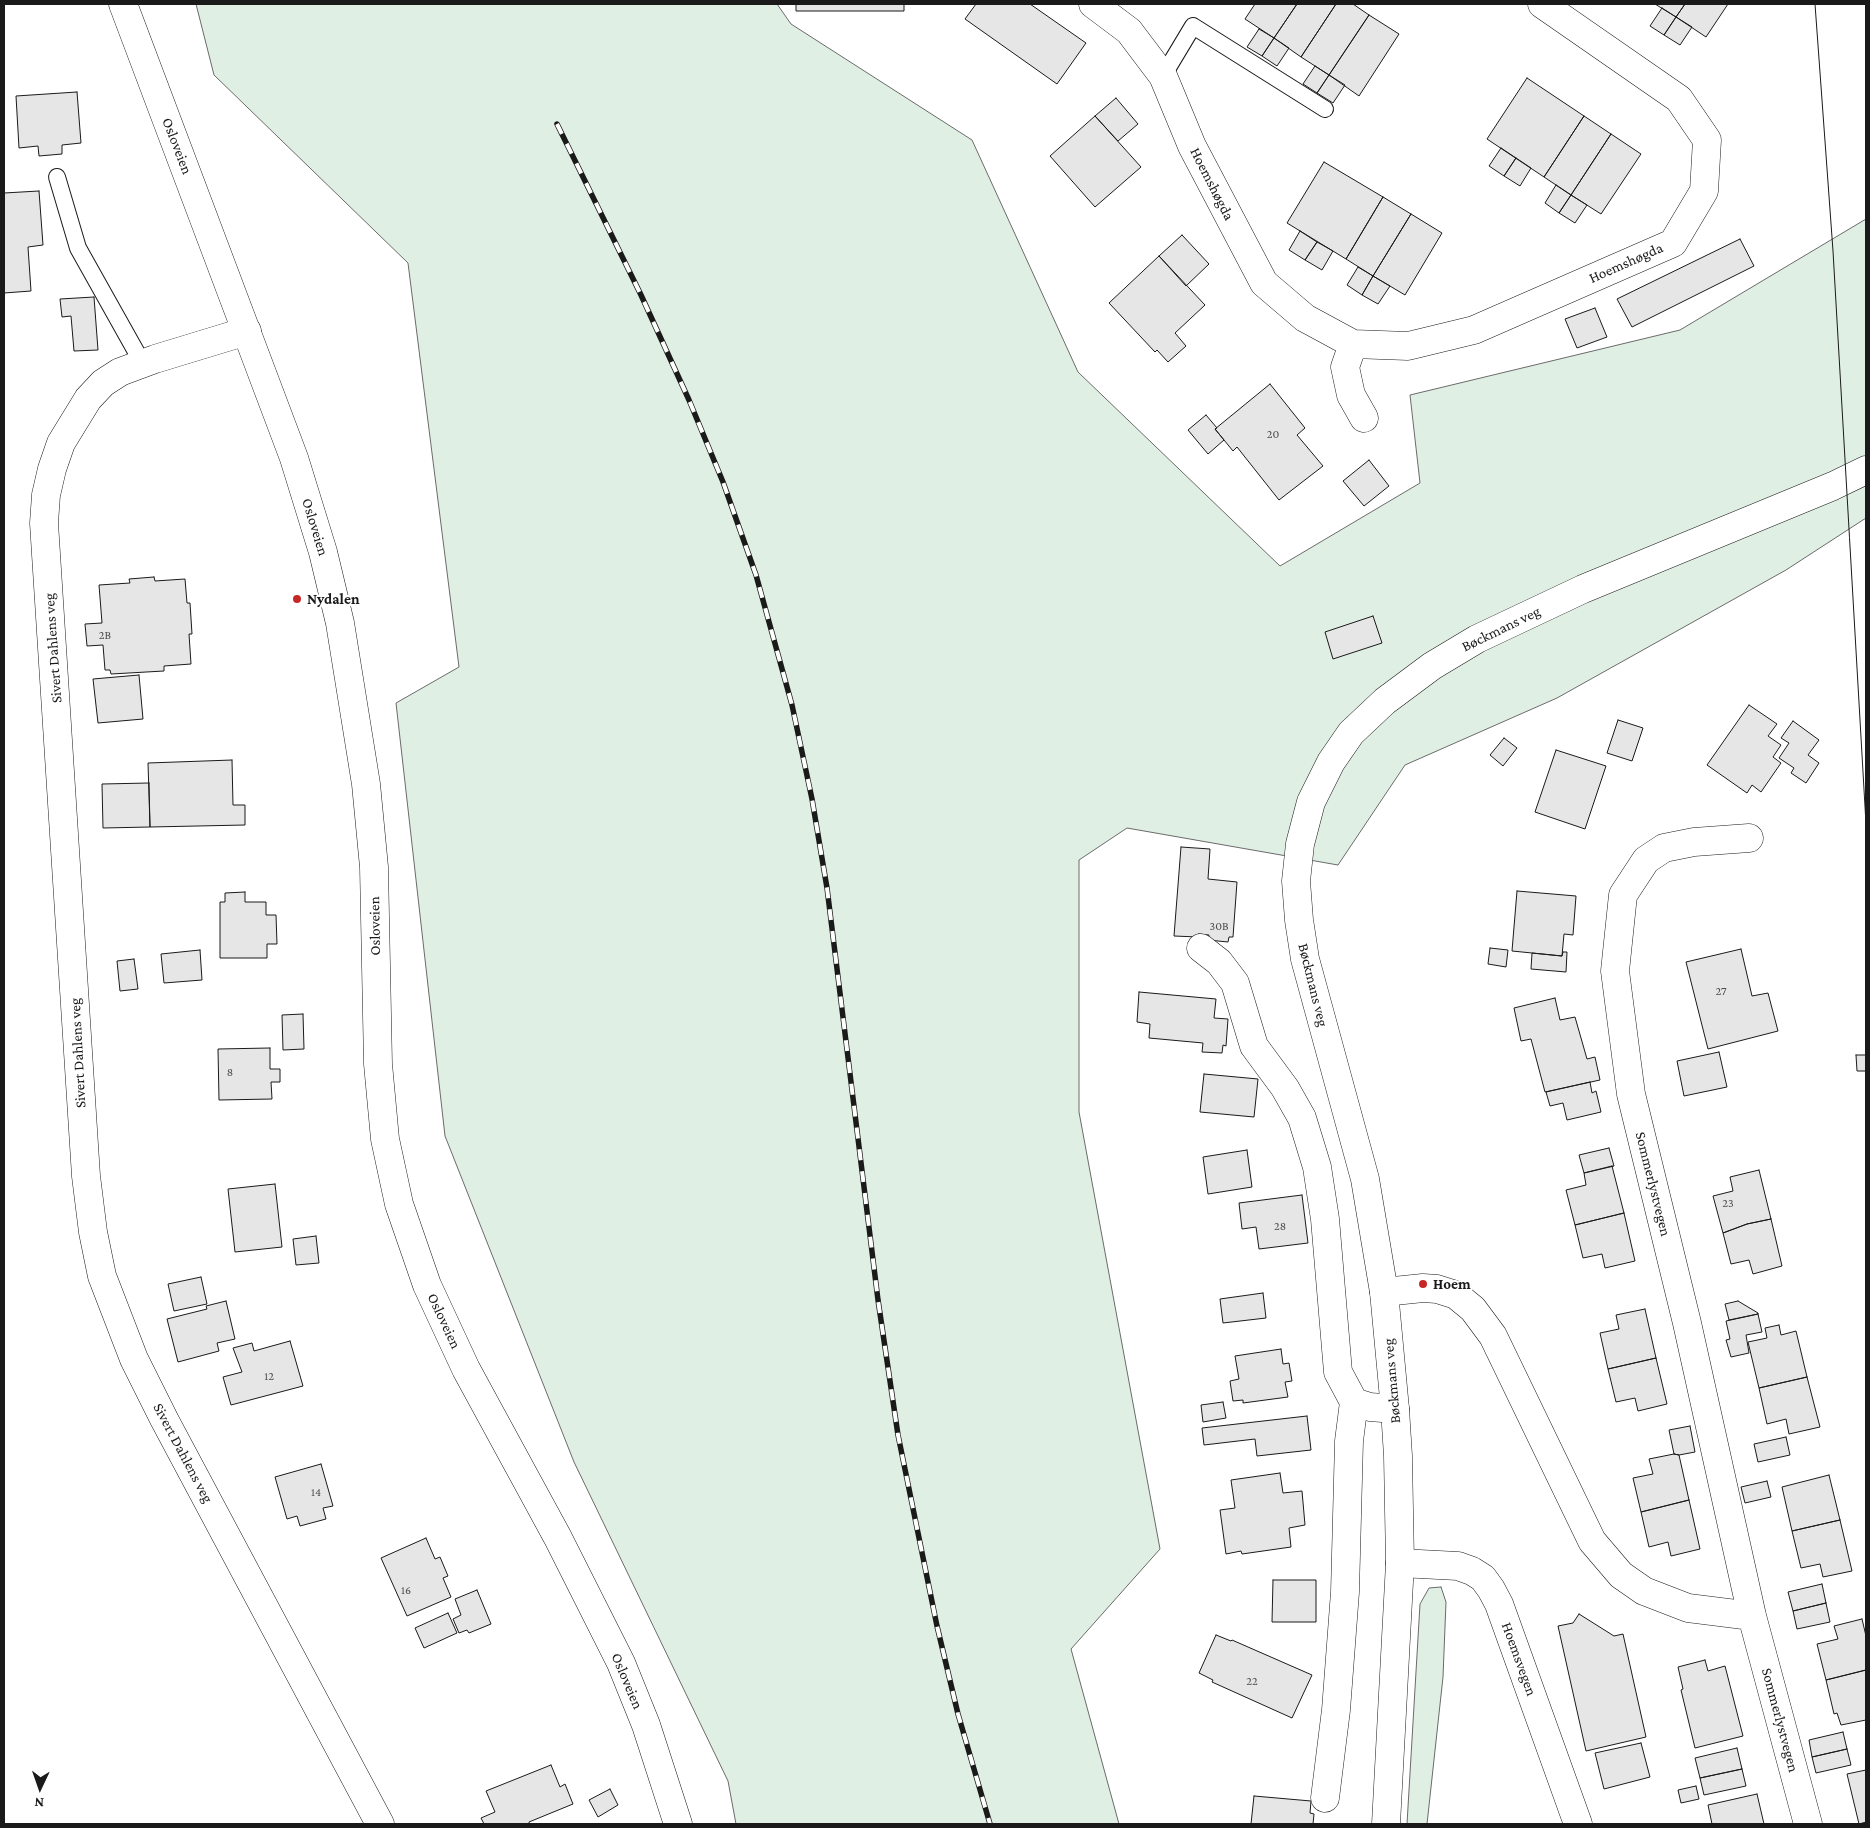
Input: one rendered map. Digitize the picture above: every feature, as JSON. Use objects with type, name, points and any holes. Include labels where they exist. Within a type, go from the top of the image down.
[{"type":"main road","name":"Osloveien","points":[[123,4],[294,458],[323,552],[341,632],[366,784],[374,867],[378,1064],[385,1139],[400,1204],[427,1285],[466,1369],[558,1538],[621,1663],[656,1753],[678,1824]]},
{"type":"main road","name":"Hoemshøgda","points":[[1093,4],[1129,31],[1163,76],[1192,146],[1264,283],[1305,318],[1353,344],[1408,346],[1474,330],[1673,243],[1704,190],[1707,140],[1679,99],[1542,4]]},
{"type":"main road","name":"Sivert Dahlens veg","points":[[247,331],[120,372],[103,383],[88,399],[61,443],[46,495],[45,514],[86,1176],[93,1232],[102,1276],[134,1359],[164,1419],[380,1824]]},
{"type":"main road","points":[[1353,344],[1345,367],[1351,395],[1364,418]]},
{"type":"main road","name":"Bøckmans veg","points":[[1386,1824],[1400,1563],[1395,1409],[1384,1292],[1365,1179],[1305,959],[1299,920],[1296,881],[1300,844],[1311,802],[1331,762],[1351,733],[1385,701],[1432,666],[1477,639],[1583,589],[1833,486],[1866,470]]},
{"type":"main road","name":"Sommerlystvegen","points":[[1749,838],[1694,842],[1664,848],[1646,860],[1623,895],[1615,971],[1631,1094],[1687,1324],[1752,1616],[1808,1824]]},
{"type":"main road","points":[[1201,948],[1219,962],[1235,983],[1254,1046],[1285,1088],[1302,1118],[1317,1167],[1325,1219],[1338,1372],[1354,1402],[1349,1441],[1345,1592],[1336,1710],[1325,1798]]},
{"type":"main road","points":[[1384,1292],[1423,1288],[1437,1289],[1456,1295],[1473,1309],[1493,1336],[1592,1541],[1621,1575],[1644,1591],[1688,1608],[1752,1616]]},
{"type":"main road","points":[[1354,1402],[1370,1407],[1395,1409]]},
{"type":"main road","name":"Hoemsvegen","points":[[1400,1563],[1458,1566],[1472,1571],[1483,1578],[1491,1589],[1499,1604],[1578,1824]]},
{"type":"lane","points":[[1163,76],[1193,26],[1325,109]]},
{"type":"lane","points":[[57,177],[78,248],[143,364]]},
{"type":"green space","points":[[196,4],[777,4],[791,24],[972,140],[1078,372],[1280,566],[1420,483],[1410,395],[1680,330],[1866,219],[1866,518],[1786,570],[1557,698],[1405,765],[1338,865],[1127,828],[1079,860],[1079,1112],[1160,1549],[1071,1649],[1119,1824],[736,1824],[728,1781],[574,1462],[445,1136],[396,703],[459,667],[408,263],[214,75]]},
{"type":"green space","points":[[1441,1587],[1446,1602],[1443,1677],[1427,1824],[1407,1824],[1420,1604],[1429,1588]]},
{"type":"building","points":[[796,4],[904,4],[904,11],[796,11]]},
{"type":"building","points":[[976,4],[1030,4],[1086,43],[1057,84],[965,19]]},
{"type":"building","points":[[1255,4],[1297,4],[1274,38],[1245,19]]},
{"type":"building","points":[[1297,4],[1336,4],[1301,57],[1274,38]]},
{"type":"building","points":[[1336,4],[1353,4],[1369,15],[1329,75],[1301,57]]},
{"type":"building","points":[[1655,4],[1685,4],[1676,17]]},
{"type":"building","points":[[1685,4],[1728,4],[1706,37],[1676,17]]},
{"type":"building","points":[[1662,8],[1676,17],[1664,35],[1650,26]]},
{"type":"building","points":[[1369,15],[1399,34],[1359,96],[1329,75]]},
{"type":"building","points":[[1676,17],[1692,27],[1680,45],[1664,35]]},
{"type":"building","points":[[1259,29],[1274,38],[1262,56],[1247,47]]},
{"type":"building","points":[[1274,38],[1289,48],[1277,66],[1262,56]]},
{"type":"building","points":[[1315,66],[1329,75],[1317,93],[1303,84]]},
{"type":"building","points":[[1329,75],[1345,85],[1333,103],[1317,93]]},
{"type":"building","points":[[1527,78],[1584,116],[1544,177],[1487,139]]},
{"type":"building","points":[[77,92],[81,143],[62,145],[62,154],[39,156],[38,146],[19,148],[16,96]]},
{"type":"building","points":[[1116,98],[1138,124],[1118,141],[1095,116]]},
{"type":"building","points":[[1095,116],[1141,167],[1095,207],[1050,156]]},
{"type":"building","points":[[1584,116],[1611,134],[1571,195],[1544,177]]},
{"type":"building","points":[[1611,134],[1641,154],[1601,214],[1571,195]]},
{"type":"building","points":[[1501,148],[1516,158],[1504,176],[1489,166]]},
{"type":"building","points":[[1516,158],[1531,168],[1520,186],[1504,176]]},
{"type":"building","points":[[1324,162],[1383,197],[1346,259],[1287,223]]},
{"type":"building","points":[[1556,185],[1571,195],[1559,213],[1545,203]]},
{"type":"building","points":[[39,191],[43,245],[28,247],[31,291],[4,293],[4,193]]},
{"type":"building","points":[[1571,195],[1587,205],[1575,223],[1559,213]]},
{"type":"building","points":[[1383,197],[1411,214],[1373,276],[1346,259]]},
{"type":"building","points":[[1411,214],[1442,233],[1405,295],[1373,276]]},
{"type":"building","points":[[1300,231],[1317,242],[1305,260],[1289,250]]},
{"type":"building","points":[[1182,235],[1209,264],[1186,286],[1159,256]]},
{"type":"building","points":[[1740,239],[1754,266],[1632,327],[1617,299]]},
{"type":"building","points":[[1317,242],[1333,251],[1322,270],[1305,260]]},
{"type":"building","points":[[1159,256],[1205,305],[1175,333],[1186,346],[1168,362],[1157,350],[1155,352],[1109,303]]},
{"type":"building","points":[[1358,267],[1373,276],[1362,295],[1347,285]]},
{"type":"building","points":[[1373,276],[1390,286],[1378,304],[1362,295]]},
{"type":"building","points":[[94,297],[98,350],[74,351],[71,316],[62,317],[60,299]]},
{"type":"building","points":[[1595,308],[1607,337],[1577,348],[1565,319]]},
{"type":"building","points":[[1270,384],[1305,428],[1297,435],[1323,466],[1279,500],[1237,447],[1233,451],[1215,429]]},
{"type":"building","points":[[1206,415],[1224,440],[1208,454],[1188,430]]},
{"type":"building","points":[[1369,460],[1389,486],[1364,506],[1343,481]]},
{"type":"building","points":[[154,577],[155,581],[185,579],[187,603],[190,603],[192,634],[189,634],[191,664],[164,666],[164,671],[111,674],[110,670],[105,670],[103,645],[87,646],[85,624],[102,623],[99,585],[130,583],[129,579]]},
{"type":"building","points":[[1373,616],[1382,643],[1333,659],[1325,632]]},
{"type":"building","points":[[139,675],[143,719],[98,723],[93,679]]},
{"type":"building","points":[[1749,705],[1777,724],[1768,736],[1781,745],[1773,757],[1781,763],[1761,792],[1752,785],[1747,793],[1707,765]]},
{"type":"building","points":[[1618,720],[1643,728],[1632,761],[1607,753]]},
{"type":"building","points":[[1793,721],[1819,740],[1808,755],[1819,763],[1806,783],[1791,773],[1794,768],[1779,758],[1789,743],[1781,738]]},
{"type":"building","points":[[1504,738],[1517,748],[1503,766],[1490,755]]},
{"type":"building","points":[[1556,750],[1606,766],[1585,829],[1535,812]]},
{"type":"building","points":[[232,760],[233,805],[245,805],[245,825],[150,827],[148,763]]},
{"type":"building","points":[[149,783],[150,827],[103,828],[102,784]]},
{"type":"building","points":[[1181,847],[1210,849],[1208,879],[1237,882],[1233,937],[1229,937],[1228,942],[1208,940],[1209,935],[1198,934],[1198,937],[1174,936]]},
{"type":"building","points":[[1517,891],[1576,896],[1573,935],[1564,934],[1562,956],[1512,951]]},
{"type":"building","points":[[245,892],[245,902],[266,902],[266,915],[276,915],[277,944],[267,944],[267,958],[220,958],[220,902],[225,902],[225,893]]},
{"type":"building","points":[[1490,948],[1508,950],[1506,967],[1488,964]]},
{"type":"building","points":[[1741,949],[1752,996],[1768,993],[1778,1031],[1708,1049],[1686,962]]},
{"type":"building","points":[[200,950],[202,980],[164,983],[161,954]]},
{"type":"building","points":[[1563,952],[1567,952],[1566,972],[1531,969],[1532,953],[1562,956]]},
{"type":"building","points":[[134,959],[138,989],[120,991],[117,961]]},
{"type":"building","points":[[1139,992],[1216,999],[1214,1018],[1228,1019],[1226,1046],[1223,1045],[1222,1053],[1202,1052],[1203,1043],[1149,1038],[1150,1024],[1137,1022]]},
{"type":"building","points":[[1555,998],[1560,1020],[1575,1017],[1587,1059],[1595,1057],[1600,1080],[1545,1092],[1531,1039],[1521,1041],[1514,1008]]},
{"type":"building","points":[[303,1014],[304,1049],[283,1050],[282,1015]]},
{"type":"building","points":[[270,1048],[270,1069],[280,1069],[280,1082],[271,1082],[272,1099],[219,1100],[218,1049]]},
{"type":"building","points":[[1719,1052],[1727,1087],[1684,1096],[1677,1061]]},
{"type":"building","points":[[1856,1055],[1866,1055],[1866,1071],[1857,1071]]},
{"type":"building","points":[[1204,1074],[1258,1079],[1254,1117],[1200,1112]]},
{"type":"building","points":[[1590,1082],[1592,1093],[1596,1091],[1601,1112],[1567,1120],[1563,1103],[1550,1106],[1546,1092]]},
{"type":"building","points":[[1609,1148],[1614,1166],[1584,1173],[1579,1155]]},
{"type":"building","points":[[1247,1150],[1252,1187],[1208,1194],[1203,1157]]},
{"type":"building","points":[[1612,1166],[1624,1213],[1575,1225],[1566,1190],[1586,1185],[1584,1173]]},
{"type":"building","points":[[1759,1170],[1771,1219],[1747,1224],[1723,1233],[1713,1196],[1733,1191],[1730,1177]]},
{"type":"building","points":[[275,1184],[282,1247],[235,1252],[228,1189]]},
{"type":"building","points":[[1302,1195],[1308,1243],[1259,1249],[1256,1227],[1242,1229],[1239,1203]]},
{"type":"building","points":[[1624,1213],[1635,1261],[1605,1268],[1602,1254],[1583,1258],[1575,1225]]},
{"type":"building","points":[[1771,1219],[1782,1266],[1753,1274],[1749,1260],[1731,1264],[1723,1233],[1747,1224]]},
{"type":"building","points":[[316,1236],[319,1263],[296,1265],[293,1239]]},
{"type":"building","points":[[201,1277],[207,1304],[174,1311],[168,1284]]},
{"type":"building","points":[[1263,1293],[1266,1318],[1223,1323],[1220,1299]]},
{"type":"building","points":[[226,1301],[235,1339],[217,1343],[219,1351],[178,1362],[167,1319],[207,1309],[206,1306]]},
{"type":"building","points":[[1738,1301],[1758,1314],[1729,1320],[1725,1304]]},
{"type":"building","points":[[1645,1309],[1656,1358],[1608,1369],[1600,1333],[1619,1329],[1616,1315]]},
{"type":"building","points":[[1758,1314],[1762,1332],[1746,1335],[1749,1353],[1731,1357],[1726,1340],[1730,1339],[1726,1321]]},
{"type":"building","points":[[1779,1325],[1781,1335],[1796,1331],[1807,1377],[1759,1388],[1748,1342],[1767,1338],[1765,1328]]},
{"type":"building","points":[[290,1341],[303,1386],[231,1405],[223,1377],[242,1372],[233,1348],[252,1343],[254,1351]]},
{"type":"building","points":[[1281,1349],[1283,1364],[1289,1363],[1292,1381],[1285,1382],[1288,1397],[1243,1403],[1243,1400],[1233,1401],[1230,1381],[1239,1379],[1235,1356]]},
{"type":"building","points":[[1656,1358],[1667,1404],[1638,1411],[1635,1398],[1616,1402],[1608,1369]]},
{"type":"building","points":[[1807,1377],[1820,1427],[1789,1434],[1786,1419],[1767,1424],[1759,1388]]},
{"type":"building","points":[[1223,1402],[1226,1418],[1203,1422],[1201,1405]]},
{"type":"building","points":[[1307,1416],[1311,1450],[1257,1456],[1255,1439],[1204,1445],[1202,1428]]},
{"type":"building","points":[[1690,1426],[1695,1452],[1674,1454],[1669,1430]]},
{"type":"building","points":[[1786,1437],[1790,1455],[1758,1462],[1754,1444]]},
{"type":"building","points":[[1674,1454],[1679,1455],[1689,1500],[1641,1512],[1633,1478],[1653,1474],[1649,1459]]},
{"type":"building","points":[[321,1464],[333,1506],[323,1508],[326,1519],[300,1526],[297,1516],[287,1519],[275,1477]]},
{"type":"building","points":[[1280,1473],[1283,1493],[1302,1491],[1305,1525],[1289,1528],[1291,1547],[1242,1554],[1241,1551],[1226,1554],[1220,1510],[1235,1508],[1231,1480]]},
{"type":"building","points":[[1829,1475],[1840,1520],[1792,1531],[1782,1487]]},
{"type":"building","points":[[1767,1481],[1771,1497],[1745,1503],[1741,1487]]},
{"type":"building","points":[[1689,1500],[1700,1549],[1671,1556],[1668,1542],[1649,1547],[1641,1512]]},
{"type":"building","points":[[1840,1520],[1852,1571],[1823,1577],[1820,1564],[1801,1568],[1792,1531]]},
{"type":"building","points":[[426,1538],[435,1559],[440,1557],[448,1576],[443,1578],[451,1597],[407,1616],[381,1558]]},
{"type":"building","points":[[1273,1580],[1316,1580],[1316,1622],[1272,1622]]},
{"type":"building","points":[[1822,1584],[1826,1603],[1793,1611],[1788,1592]]},
{"type":"building","points":[[477,1590],[491,1624],[469,1633],[467,1630],[459,1633],[453,1619],[461,1615],[455,1599]]},
{"type":"building","points":[[1826,1603],[1830,1622],[1797,1629],[1793,1611]]},
{"type":"building","points":[[448,1613],[457,1633],[424,1648],[415,1628]]},
{"type":"building","points":[[1579,1614],[1614,1636],[1623,1634],[1646,1737],[1586,1751],[1558,1626],[1573,1623]]},
{"type":"building","points":[[1862,1619],[1866,1636],[1866,1670],[1826,1680],[1817,1644],[1838,1639],[1834,1626]]},
{"type":"building","points":[[1216,1635],[1232,1640],[1312,1675],[1292,1718],[1212,1682],[1213,1680],[1199,1673]]},
{"type":"building","points":[[1705,1660],[1708,1671],[1725,1666],[1743,1736],[1695,1748],[1681,1690],[1683,1689],[1678,1667]]},
{"type":"building","points":[[1866,1670],[1866,1720],[1841,1725],[1837,1713],[1834,1714],[1826,1680]]},
{"type":"building","points":[[1843,1732],[1847,1749],[1812,1757],[1809,1740]]},
{"type":"building","points":[[1641,1743],[1650,1777],[1604,1789],[1595,1753]]},
{"type":"building","points":[[1737,1748],[1742,1769],[1700,1778],[1695,1758]]},
{"type":"building","points":[[1847,1749],[1851,1765],[1816,1773],[1812,1757]]},
{"type":"building","points":[[551,1765],[560,1787],[565,1784],[573,1804],[529,1822],[529,1824],[484,1824],[481,1818],[495,1812],[486,1791]]},
{"type":"building","points":[[1742,1769],[1746,1786],[1704,1795],[1700,1778]]},
{"type":"building","points":[[1866,1770],[1866,1822],[1859,1824],[1847,1774]]},
{"type":"building","points":[[1696,1786],[1699,1799],[1681,1803],[1678,1790]]},
{"type":"building","points":[[610,1789],[618,1805],[598,1817],[589,1800]]},
{"type":"building","points":[[1757,1794],[1764,1824],[1712,1824],[1708,1805]]},
{"type":"building","points":[[1254,1796],[1311,1801],[1310,1813],[1314,1814],[1313,1824],[1251,1824]]},
{"type":"tram line","points":[[1815,4],[1833,251],[1866,824]]},
{"type":"railway","points":[[557,124],[641,295],[689,400],[723,482],[756,575],[792,705],[812,799],[827,888],[878,1300],[898,1435],[937,1626],[958,1714],[990,1824]]},
{"type":"place","name":"Nydalen","points":[[297,599]]},
{"type":"place","name":"Hoem","points":[[1423,1284]]}]
